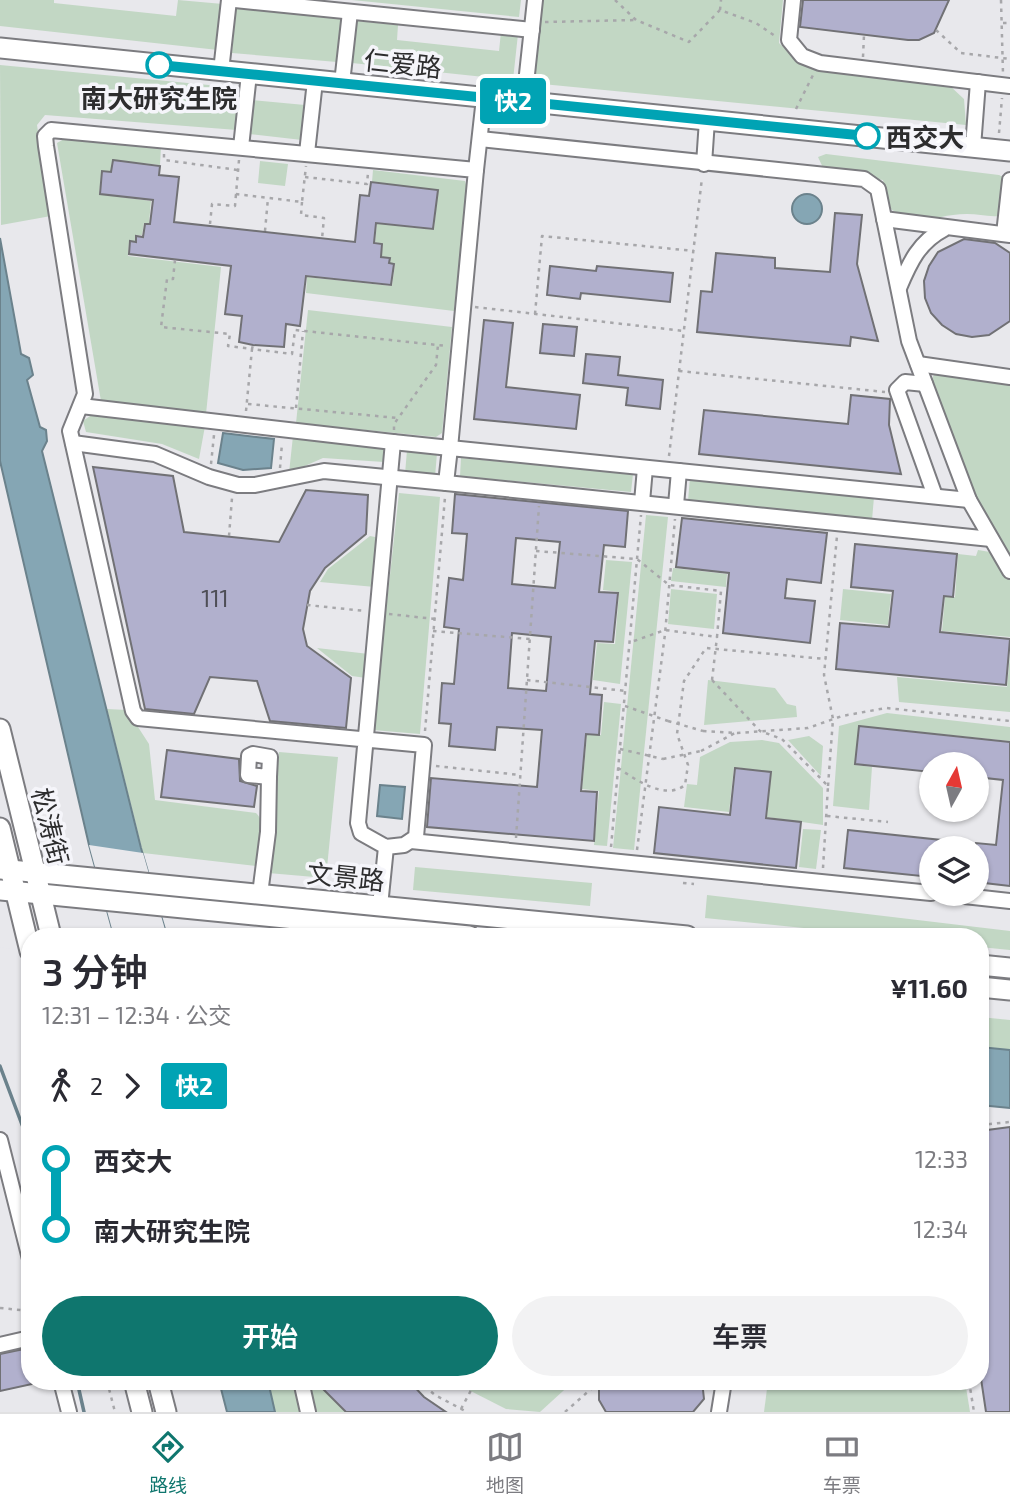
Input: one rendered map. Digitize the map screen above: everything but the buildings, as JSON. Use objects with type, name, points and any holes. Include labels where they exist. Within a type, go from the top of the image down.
[{"type":"main road","name":"仁爱路","points":[[0,48],[1010,151]]},
{"type":"main road","name":"松涛街","points":[[0,729],[49,928]]},
{"type":"main road","name":"松涛街","points":[[0,828],[8,891],[22,928]]},
{"type":"main road","name":"文景路","points":[[5,869],[605,928]]},
{"type":"main road","name":"文景路","points":[[8,891],[389,928]]},
{"type":"main road","points":[[989,966],[1010,968]]},
{"type":"main road","points":[[989,988],[1010,990]]},
{"type":"main road","points":[[136,1390],[142,1412]]},
{"type":"main road","points":[[160,1390],[166,1412]]},
{"type":"street","points":[[221,71],[229,0]]},
{"type":"street","points":[[235,0],[533,26]]},
{"type":"street","points":[[524,102],[535,0]]},
{"type":"street","points":[[793,0],[789,40],[802,55],[820,63],[1010,86]]},
{"type":"street","points":[[342,83],[350,12]]},
{"type":"street","points":[[241,147],[248,74]]},
{"type":"street","points":[[307,153],[315,80]]},
{"type":"street","points":[[973,147],[978,82]]},
{"type":"street","points":[[446,483],[484,98]]},
{"type":"street","points":[[704,164],[707,120]]},
{"type":"street","points":[[393,442],[391,477],[378,612],[366,738],[358,823],[361,833],[386,846],[404,845],[416,838],[424,745],[366,738],[138,718],[133,711],[70,431],[85,394],[45,136],[51,130],[476,170]]},
{"type":"street","points":[[480,139],[864,179],[878,189],[918,365],[969,500],[1010,571]]},
{"type":"street","points":[[899,288],[913,256],[927,238],[944,229],[955,226],[1007,234],[1010,180]]},
{"type":"street","points":[[884,219],[944,229]]},
{"type":"street","points":[[918,365],[1010,377]]},
{"type":"street","points":[[925,384],[900,384],[898,394],[935,496]]},
{"type":"street","points":[[80,406],[393,442],[969,500]]},
{"type":"street","points":[[73,443],[155,454],[233,484],[255,485],[324,471],[991,538]]},
{"type":"street","points":[[642,502],[645,468]]},
{"type":"street","points":[[673,470],[676,505]]},
{"type":"street","points":[[260,894],[268,832],[269,777]]},
{"type":"street","points":[[411,841],[919,892]]},
{"type":"street","points":[[380,906],[386,846]]},
{"type":"street","points":[[989,899],[1010,901]]},
{"type":"street","points":[[0,1140],[21,1223]]},
{"type":"street","points":[[0,1345],[21,1340]]},
{"type":"street","points":[[63,1390],[69,1412]]},
{"type":"street","points":[[303,1390],[309,1412]]},
{"type":"street","points":[[719,1412],[723,1390]]},
{"type":"path","points":[[615,0],[636,20],[689,41],[720,10],[720,0]]},
{"type":"path","points":[[720,10],[756,23],[772,35],[789,40]]},
{"type":"path","points":[[533,26],[636,20]]},
{"type":"path","points":[[1003,23],[1010,23]]},
{"type":"path","points":[[936,30],[961,53],[1010,59]]},
{"type":"path","points":[[863,52],[864,36]]},
{"type":"path","points":[[796,108],[820,63]]},
{"type":"path","points":[[165,140],[164,160],[239,170]]},
{"type":"path","points":[[210,224],[212,204],[235,206],[241,147]]},
{"type":"path","points":[[307,153],[301,215],[324,218],[322,239]]},
{"type":"path","points":[[305,177],[367,184],[369,159]]},
{"type":"path","points":[[673,470],[679,371],[704,164]]},
{"type":"path","points":[[236,194],[302,202]]},
{"type":"path","points":[[264,231],[268,198]]},
{"type":"path","points":[[535,314],[542,236],[694,251]]},
{"type":"path","points":[[175,260],[173,279],[167,279],[162,327],[230,334],[228,346],[292,354],[295,330],[460,348]]},
{"type":"path","points":[[464,306],[684,331]]},
{"type":"path","points":[[296,408],[303,331]]},
{"type":"path","points":[[393,442],[394,424],[436,365],[438,345]]},
{"type":"path","points":[[245,425],[252,347]]},
{"type":"path","points":[[679,371],[898,394]]},
{"type":"path","points":[[247,404],[398,418]]},
{"type":"path","points":[[209,477],[215,422]]},
{"type":"path","points":[[279,481],[283,429]]},
{"type":"path","points":[[424,745],[446,483]]},
{"type":"path","points":[[229,536],[233,484]]},
{"type":"path","points":[[515,851],[540,492]]},
{"type":"path","points":[[609,861],[642,502]]},
{"type":"path","points":[[635,863],[665,630],[676,505]]},
{"type":"path","points":[[822,882],[833,719],[824,675],[838,522]]},
{"type":"path","points":[[536,551],[638,559],[669,585],[721,591],[712,680],[760,731],[782,739],[828,786]]},
{"type":"path","points":[[307,605],[435,619]]},
{"type":"path","points":[[631,642],[665,630],[717,637]]},
{"type":"path","points":[[433,631],[530,639]]},
{"type":"path","points":[[618,768],[645,786],[677,790],[685,785],[688,765],[677,734],[684,681],[706,648],[826,659]]},
{"type":"path","points":[[527,680],[626,691]]},
{"type":"path","points":[[625,706],[654,718],[703,731],[737,733],[808,728],[833,719],[886,708],[1010,722]]},
{"type":"path","points":[[620,750],[663,759],[701,751],[737,733]]},
{"type":"path","points":[[422,765],[520,775]]},
{"type":"path","points":[[827,816],[888,822]]},
{"type":"path","points":[[989,1124],[1010,1122]]},
{"type":"path","points":[[0,1308],[21,1310]]},
{"type":"path","points":[[109,1390],[115,1412]]},
{"type":"path","points":[[429,1390],[467,1412]]},
{"type":"path","points":[[461,1410],[471,1390]]},
{"type":"path","points":[[565,1412],[590,1390]]},
{"type":"path","points":[[970,1390],[974,1412]]},
{"type":"green space","points":[[0,0],[54,0],[54,3],[176,16],[178,0],[223,4],[218,50],[0,26]]},
{"type":"green space","points":[[352,0],[521,0],[519,17]]},
{"type":"green space","points":[[541,0],[783,0],[779,43],[797,60],[949,85],[964,99],[966,125],[532,83]]},
{"type":"green space","points":[[236,8],[341,18],[337,62],[232,53]]},
{"type":"green space","points":[[357,21],[398,25],[397,40],[499,51],[501,32],[518,34],[513,80],[352,63]]},
{"type":"green space","points":[[0,65],[240,88],[237,130],[45,115],[37,125],[51,216],[1,225]]},
{"type":"green space","points":[[252,100],[305,105],[302,140],[249,134]]},
{"type":"green space","points":[[64,139],[161,147],[160,165],[112,160],[111,172],[102,171],[99,194],[151,201],[149,223],[144,223],[142,235],[136,235],[135,241],[129,241],[128,256],[221,267],[206,414],[101,401],[57,143]]},
{"type":"green space","points":[[826,154],[999,175],[1005,178],[999,216],[967,214],[927,220],[910,218],[888,207],[883,180],[825,172],[818,157]]},
{"type":"green space","points":[[260,161],[288,164],[285,186],[258,183]]},
{"type":"green space","points":[[373,170],[465,181],[467,188],[454,311],[306,293],[307,277],[392,286],[395,264],[390,263],[390,258],[381,257],[383,244],[375,242],[377,223],[434,230],[438,190],[372,182]]},
{"type":"green space","points":[[308,310],[452,327],[442,433],[436,437],[296,423]]},
{"type":"green space","points":[[935,372],[1010,384],[1010,637],[942,631],[945,597],[955,597],[958,554],[976,556],[978,550],[996,553],[930,384]]},
{"type":"green space","points":[[93,414],[205,426],[199,459],[162,444],[86,432],[83,421]]},
{"type":"green space","points":[[293,436],[385,447],[386,460],[323,458],[289,473]]},
{"type":"green space","points":[[407,450],[437,453],[435,477],[405,474]]},
{"type":"green space","points":[[461,458],[633,474],[631,492],[460,476]]},
{"type":"green space","points":[[690,477],[874,497],[872,520],[688,501]]},
{"type":"green space","points":[[399,493],[440,497],[420,734],[373,730]]},
{"type":"green space","points":[[646,515],[668,517],[634,850],[613,848]]},
{"type":"green space","points":[[370,536],[380,538],[375,587],[320,582],[328,569]]},
{"type":"green space","points":[[606,560],[632,562],[620,684],[593,680],[597,643],[615,644],[619,592],[603,590]]},
{"type":"green space","points":[[673,568],[727,574],[726,587],[671,581]]},
{"type":"green space","points":[[671,589],[717,594],[714,629],[668,624]]},
{"type":"green space","points":[[843,589],[891,594],[888,625],[840,620]]},
{"type":"green space","points":[[317,648],[369,654],[366,678],[352,676]]},
{"type":"green space","points":[[1010,654],[1010,712],[899,702],[897,677],[1007,687]]},
{"type":"green space","points":[[708,680],[775,688],[787,704],[796,706],[797,717],[704,725]]},
{"type":"green space","points":[[604,702],[621,704],[607,846],[594,845],[599,791],[582,789],[587,735],[601,735]]},
{"type":"green space","points":[[107,709],[127,710],[149,744],[155,800],[256,813],[263,831],[256,866],[143,853]]},
{"type":"green space","points":[[887,713],[1010,727],[1010,741],[859,726],[855,765],[872,767],[869,810],[833,806],[839,726]]},
{"type":"green space","points":[[809,736],[823,746],[821,776],[788,740]]},
{"type":"green space","points":[[762,740],[779,743],[823,788],[823,825],[767,817],[771,772],[734,767],[729,812],[684,807],[687,784],[697,785],[700,757],[730,742]]},
{"type":"green space","points":[[279,752],[338,757],[326,878],[268,873]]},
{"type":"green space","points":[[803,829],[821,830],[816,869],[799,867]]},
{"type":"green space","points":[[415,867],[592,883],[590,906],[413,890]]},
{"type":"green space","points":[[707,895],[985,928],[803,928],[705,918]]},
{"type":"green space","points":[[989,929],[1010,931],[1010,950],[989,948]]},
{"type":"green space","points":[[989,1018],[1010,1020],[1010,1050],[989,1048]]},
{"type":"green space","points":[[266,1390],[295,1390],[300,1412],[272,1412]]},
{"type":"green space","points":[[309,1390],[324,1390],[346,1412],[316,1412]]},
{"type":"green space","points":[[469,1390],[564,1390],[540,1412],[506,1409]]},
{"type":"green space","points":[[767,1390],[966,1390],[970,1412],[764,1412]]},
{"type":"water","points":[[807,194],[813,195],[821,203],[821,215],[813,223],[807,224],[801,223],[793,215],[792,209],[793,203],[801,195]]},
{"type":"water","points":[[0,238],[21,354],[29,358],[33,375],[27,380],[40,427],[46,430],[47,441],[42,451],[141,848],[165,928],[112,928],[89,845],[0,461]]},
{"type":"water","points":[[223,433],[274,439],[271,468],[243,470],[218,463]]},
{"type":"water","points":[[380,785],[405,787],[402,819],[377,816]]},
{"type":"water","points":[[989,1048],[1010,1050],[1010,1108],[989,1106]]},
{"type":"water","points":[[221,1390],[270,1390],[275,1412],[227,1412]]},
{"type":"pier","points":[[89,845],[143,853],[165,928],[112,928]]},
{"type":"pier","points":[[0,947],[21,950],[21,1014],[8,1012],[0,976]]},
{"type":"waterway","points":[[0,1066],[21,1122]]},
{"type":"waterway","points":[[79,1390],[84,1412]]},
{"type":"bus line","name":"快2","points":[[159,65],[867,136]]},
{"type":"place","name":"南大研究生院","points":[[159,65]]},
{"type":"place","name":"西交大","points":[[867,136]]}]
